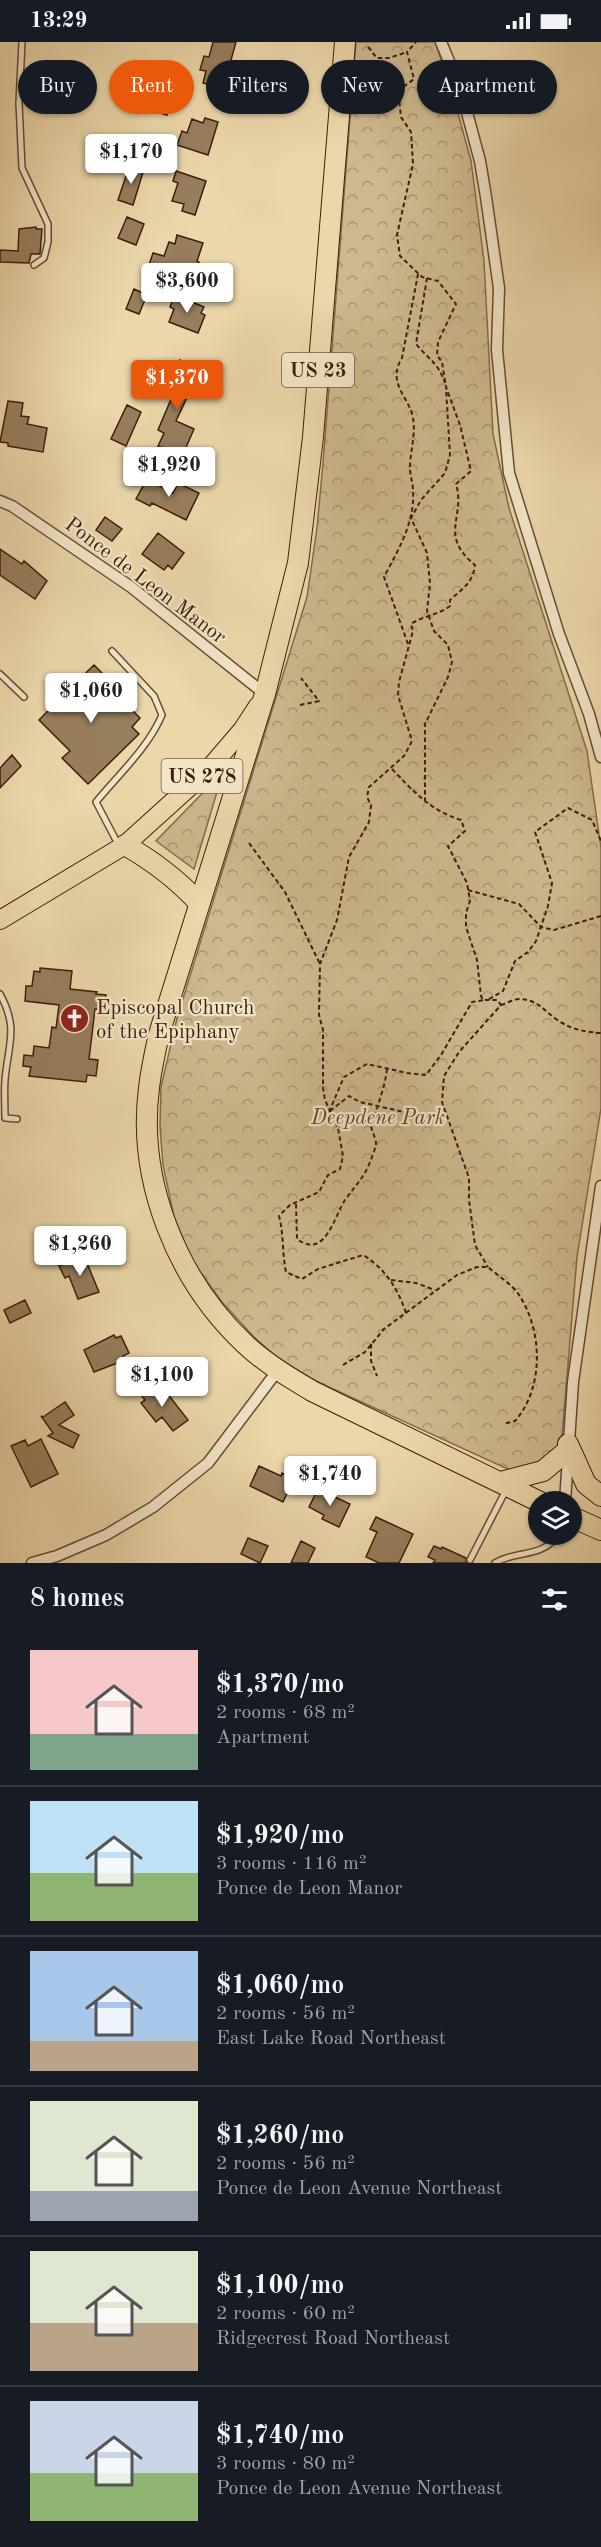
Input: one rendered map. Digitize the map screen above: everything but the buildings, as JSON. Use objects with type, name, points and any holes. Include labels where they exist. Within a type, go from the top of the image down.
[{"type":"highway","name":"US 23","points":[[345,42],[306,502],[298,563],[265,694],[199,903],[153,1061],[148,1109],[150,1159],[155,1188],[168,1231],[191,1276],[246,1345],[278,1370],[348,1409],[528,1496]]},
{"type":"highway","points":[[123,847],[157,865],[182,885],[199,903]]},
{"type":"highway","points":[[504,1484],[543,1471],[567,1448],[586,1484],[601,1496]]},
{"type":"highway","points":[[582,1520],[601,1530]]},
{"type":"main road","name":"US 278","points":[[0,920],[123,847],[208,770],[243,729],[265,694]]},
{"type":"street","points":[[441,42],[461,90],[483,179],[499,288],[496,350],[509,473],[559,634],[589,714],[601,757]]},
{"type":"street","name":"Ponce de Leon Manor","points":[[0,501],[12,506],[131,587],[265,694]]},
{"type":"street","points":[[569,1491],[567,1448],[573,1382],[601,1186]]},
{"type":"street","points":[[32,1563],[57,1556],[106,1535],[160,1501],[208,1463],[278,1370]]},
{"type":"lane","points":[[22,42],[19,103],[22,168],[48,224],[48,242],[44,258],[34,266]]},
{"type":"lane","points":[[112,651],[154,696],[162,715],[156,730],[96,802],[123,847]]},
{"type":"lane","points":[[0,674],[24,697]]},
{"type":"lane","points":[[0,994],[8,1008],[13,1026],[3,1090],[5,1118],[17,1119]]},
{"type":"lane","points":[[470,1560],[504,1484]]},
{"type":"lane","points":[[495,1563],[505,1558],[536,1553],[551,1545]]},
{"type":"path","points":[[368,48],[377,58],[388,58],[408,52],[416,42]]},
{"type":"path","points":[[408,52],[414,80],[398,91],[401,117],[411,132],[412,164],[397,235],[399,256],[418,274],[438,281],[456,304],[438,342],[437,355],[445,372],[450,455],[445,473],[421,500],[411,518],[384,577],[408,644]]},
{"type":"path","points":[[418,274],[402,358],[397,366],[397,380],[403,399],[413,417],[410,470],[413,491],[411,518],[427,553],[430,572],[427,611],[434,631],[448,645],[452,662],[448,677],[425,724],[425,802]]},
{"type":"path","points":[[406,1313],[399,1292],[375,1262],[363,1255],[318,1269],[302,1279],[286,1272],[282,1249],[283,1233],[279,1216],[290,1204],[296,1204],[319,1192],[328,1175],[340,1169],[343,1156],[338,1128],[329,1112],[323,1088],[323,1030],[319,1015],[320,964],[338,920],[349,857],[369,822],[371,806],[367,797],[369,787],[404,756],[411,741],[398,695],[399,682],[413,631],[411,624],[423,616],[444,611],[450,606],[450,600],[470,582],[475,566],[461,554],[454,529],[459,492],[456,484],[471,471],[460,426],[440,367],[426,357],[416,344],[428,279]]},
{"type":"path","points":[[300,705],[319,701],[301,678]]},
{"type":"path","points":[[392,769],[428,806],[461,820],[465,831],[448,846],[467,884],[470,901],[466,913],[466,927],[477,960],[483,1000]]},
{"type":"path","points":[[329,1112],[344,1077],[367,1064],[426,1075],[441,1055],[472,1002],[493,998],[503,991],[515,961],[528,952],[536,941],[552,883],[536,832],[568,808],[592,820],[601,841]]},
{"type":"path","points":[[249,843],[285,892],[320,964]]},
{"type":"path","points":[[468,890],[519,904],[541,927],[554,930],[601,916]]},
{"type":"path","points":[[503,1424],[515,1421],[532,1396],[537,1349],[529,1317],[519,1295],[488,1268],[475,1245],[469,1200],[469,1178],[442,1102],[444,1076],[459,1052],[501,1005],[516,998],[544,1007],[555,1019],[582,1032],[601,1033]]},
{"type":"path","points":[[483,1000],[497,1000],[501,1005]]},
{"type":"path","points":[[296,1204],[297,1239],[305,1245],[312,1245],[322,1240],[329,1233],[339,1209],[362,1180],[370,1163],[376,1143],[371,1123],[378,1106],[387,1068]]},
{"type":"path","points":[[329,1112],[349,1096],[360,1102],[426,1117],[445,1114]]},
{"type":"path","points":[[343,1365],[365,1352],[384,1329],[457,1275],[477,1267],[488,1268]]},
{"type":"path","points":[[390,1280],[416,1283],[435,1290]]},
{"type":"path","points":[[371,1344],[371,1361],[377,1376]]},
{"type":"green space","name":"Deepdene Park","points":[[356,42],[435,42],[441,60],[417,60],[417,114],[458,114],[471,161],[484,261],[493,434],[509,508],[587,751],[601,848],[601,1108],[577,1257],[561,1448],[540,1466],[510,1470],[320,1383],[282,1362],[254,1337],[222,1302],[193,1262],[174,1217],[163,1165],[160,1127],[161,1087],[177,1018],[307,597],[323,463],[350,114],[405,114],[405,60],[355,60]]},
{"type":"green space","points":[[223,772],[194,869],[156,841]]},
{"type":"place","name":"Episcopal Church of the Epiphany","points":[[75,1019]]}]
